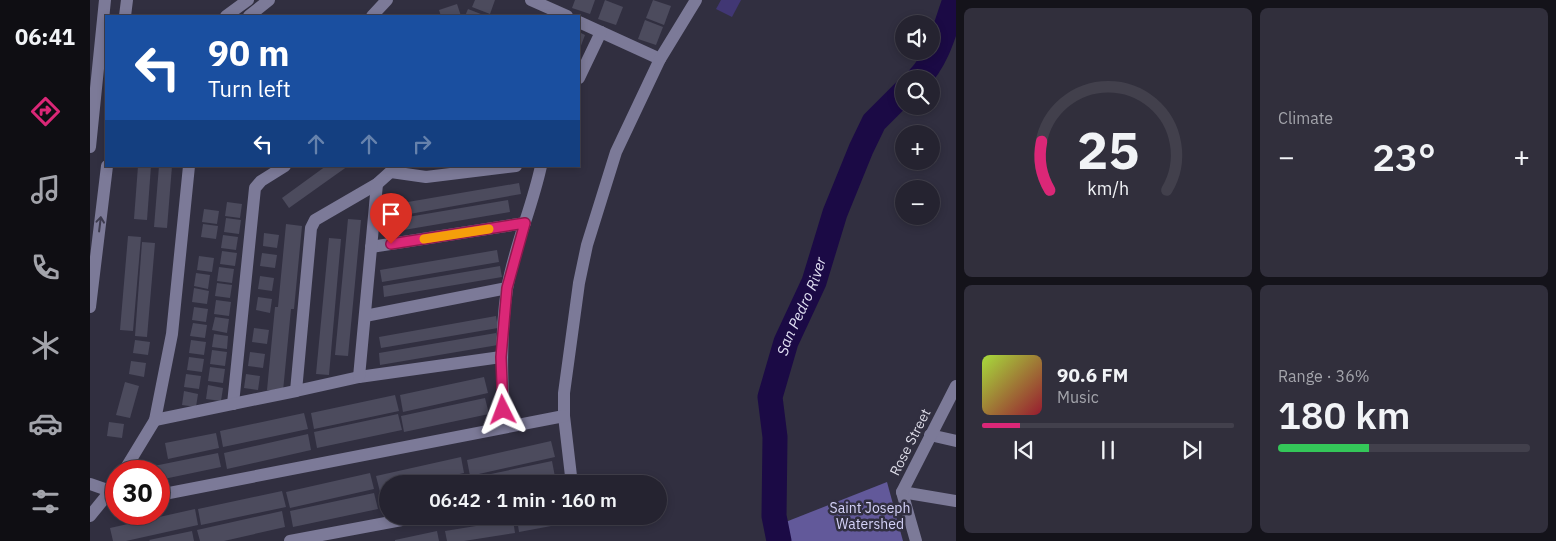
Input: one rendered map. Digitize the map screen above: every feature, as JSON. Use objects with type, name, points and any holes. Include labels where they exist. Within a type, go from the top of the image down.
[{"type":"street","points":[[90,146],[101,95],[105,0]]},
{"type":"street","points":[[125,15],[127,0]]},
{"type":"street","points":[[227,15],[248,0]]},
{"type":"street","points":[[250,15],[270,0]]},
{"type":"street","points":[[373,15],[387,0]]},
{"type":"street","points":[[531,0],[565,15]]},
{"type":"street","points":[[571,475],[564,416],[564,393],[579,283],[587,245],[616,152],[660,59],[694,0]]},
{"type":"street","points":[[580,22],[660,59]]},
{"type":"street","points":[[580,76],[601,32]]},
{"type":"street","points":[[90,307],[107,167]]},
{"type":"street","points":[[131,460],[155,420],[172,334],[189,167]]},
{"type":"street","points":[[233,404],[255,188],[261,181],[283,167]]},
{"type":"street","points":[[296,391],[311,228],[315,220],[377,184],[394,169],[426,177],[508,167]]},
{"type":"street","points":[[504,427],[501,357],[507,288],[525,223],[535,196],[541,167]]},
{"type":"street","points":[[359,377],[377,184]]},
{"type":"street","points":[[371,247],[525,223]]},
{"type":"street","points":[[365,316],[507,288]]},
{"type":"street","points":[[155,420],[359,377],[501,357]]},
{"type":"street","name":"Rose Street","points":[[916,541],[902,492],[956,386]]},
{"type":"street","points":[[170,493],[564,416]]},
{"type":"street","points":[[930,435],[956,441]]},
{"type":"street","points":[[90,484],[105,487]]},
{"type":"street","points":[[902,492],[956,501]]},
{"type":"street","points":[[90,516],[105,500]]},
{"type":"street","points":[[290,541],[379,524]]},
{"type":"shaded area","points":[[721,0],[741,0],[732,17],[716,9]]},
{"type":"green space","name":"Saint Joseph Watershed","points":[[887,482],[903,541],[790,541],[783,523]]},
{"type":"building","points":[[475,0],[495,0],[490,14],[472,7]]},
{"type":"building","points":[[575,0],[595,0],[590,14],[572,8]]},
{"type":"building","points":[[605,0],[623,7],[616,25],[598,19]]},
{"type":"building","points":[[653,0],[671,6],[664,25],[646,18]]},
{"type":"building","points":[[457,4],[461,15],[441,15],[439,10]]},
{"type":"building","points":[[468,9],[483,15],[465,15]]},
{"type":"building","points":[[645,20],[663,27],[656,45],[638,39]]},
{"type":"building","points":[[580,32],[585,35],[580,48]]},
{"type":"building","points":[[138,167],[151,167],[147,220],[134,219]]},
{"type":"building","points":[[159,167],[172,167],[167,228],[154,227]]},
{"type":"building","points":[[325,167],[347,167],[289,208],[282,198]]},
{"type":"building","points":[[519,183],[521,194],[404,215],[402,203]]},
{"type":"building","points":[[508,200],[510,212],[392,232],[390,220]]},
{"type":"building","points":[[227,202],[242,204],[240,218],[225,216]]},
{"type":"building","points":[[204,209],[219,211],[217,224],[202,222]]},
{"type":"building","points":[[226,218],[241,220],[239,234],[224,232]]},
{"type":"building","points":[[348,219],[361,220],[348,356],[335,355]]},
{"type":"building","points":[[203,224],[218,226],[216,239],[201,237]]},
{"type":"building","points":[[286,224],[302,226],[294,309],[291,309],[283,391],[267,390],[275,307],[278,307]]},
{"type":"building","points":[[264,233],[279,235],[277,248],[263,246]]},
{"type":"building","points":[[223,235],[238,237],[236,250],[221,248]]},
{"type":"building","points":[[128,236],[141,237],[133,331],[120,330]]},
{"type":"building","points":[[329,238],[341,239],[329,375],[316,374]]},
{"type":"building","points":[[142,242],[155,243],[147,337],[135,336]]},
{"type":"building","points":[[497,250],[499,262],[382,282],[380,270]]},
{"type":"building","points":[[222,251],[237,253],[235,266],[220,264]]},
{"type":"building","points":[[262,253],[277,255],[275,268],[260,266]]},
{"type":"building","points":[[199,256],[214,258],[212,272],[197,270]]},
{"type":"building","points":[[500,266],[502,277],[384,297],[383,286]]},
{"type":"building","points":[[219,267],[234,269],[232,283],[217,281]]},
{"type":"building","points":[[196,273],[210,275],[208,289],[194,286]]},
{"type":"building","points":[[260,276],[274,278],[272,291],[258,289]]},
{"type":"building","points":[[217,283],[232,285],[230,298],[215,296]]},
{"type":"building","points":[[194,288],[209,291],[207,304],[192,302]]},
{"type":"building","points":[[258,297],[272,299],[270,313],[256,310]]},
{"type":"building","points":[[216,300],[231,302],[229,316],[214,314]]},
{"type":"building","points":[[194,307],[208,309],[206,322],[192,320]]},
{"type":"building","points":[[496,316],[498,328],[381,348],[379,337]]},
{"type":"building","points":[[215,317],[229,319],[227,333],[212,330]]},
{"type":"building","points":[[193,323],[207,325],[205,338],[190,336]]},
{"type":"building","points":[[254,328],[269,330],[267,344],[252,342]]},
{"type":"building","points":[[496,333],[498,345],[380,365],[379,353]]},
{"type":"building","points":[[214,334],[228,336],[227,349],[212,347]]},
{"type":"building","points":[[135,340],[150,342],[148,355],[133,353]]},
{"type":"building","points":[[191,340],[206,342],[204,355],[189,353]]},
{"type":"building","points":[[212,350],[227,352],[225,366],[210,364]]},
{"type":"building","points":[[250,352],[265,354],[263,368],[248,366]]},
{"type":"building","points":[[189,357],[204,359],[202,372],[187,370]]},
{"type":"building","points":[[131,361],[146,363],[144,377],[129,374]]},
{"type":"building","points":[[210,367],[225,369],[223,383],[208,381]]},
{"type":"building","points":[[186,374],[201,376],[199,389],[184,387]]},
{"type":"building","points":[[246,374],[260,376],[258,390],[244,388]]},
{"type":"building","points":[[484,377],[488,393],[403,412],[400,395]]},
{"type":"building","points":[[125,382],[139,386],[130,418],[116,415]]},
{"type":"building","points":[[208,385],[223,388],[221,401],[206,399]]},
{"type":"building","points":[[184,391],[198,394],[196,407],[182,405]]},
{"type":"building","points":[[395,395],[399,411],[314,429],[311,413]]},
{"type":"building","points":[[485,398],[489,414],[404,432],[401,416]]},
{"type":"building","points":[[304,413],[308,429],[223,447],[220,431]]},
{"type":"building","points":[[398,414],[402,430],[317,448],[314,432]]},
{"type":"building","points":[[109,422],[124,424],[122,438],[107,436]]},
{"type":"building","points":[[216,433],[219,448],[168,459],[165,443]]},
{"type":"building","points":[[308,434],[311,450],[227,469],[224,453]]},
{"type":"building","points":[[551,441],[555,457],[474,475],[470,475],[467,460]]},
{"type":"building","points":[[218,453],[221,467],[170,478],[170,463]]},
{"type":"building","points":[[461,457],[464,473],[455,475],[380,475]]},
{"type":"building","points":[[552,461],[555,475],[486,475]]},
{"type":"building","points":[[370,473],[374,489],[290,508],[286,492]]},
{"type":"building","points":[[379,475],[379,488],[376,476]]},
{"type":"building","points":[[282,491],[286,507],[201,525],[198,509]]},
{"type":"building","points":[[374,493],[378,509],[293,527],[290,511]]},
{"type":"building","points":[[195,509],[198,525],[126,541],[113,541],[110,528],[123,525],[170,525],[170,515]]},
{"type":"building","points":[[282,511],[285,527],[224,541],[200,541],[197,530]]},
{"type":"building","points":[[482,525],[514,525],[515,533],[464,541],[447,541],[445,531]]},
{"type":"building","points":[[518,525],[557,525],[519,532]]},
{"type":"building","points":[[192,531],[194,541],[149,540]]},
{"type":"building","points":[[437,531],[439,541],[395,541],[395,540]]},
{"type":"waterway","name":"San Pedro River","points":[[926,70],[936,52],[955,0]]},
{"type":"waterway","name":"San Pedro River","points":[[779,541],[774,516],[775,437],[770,397],[786,342],[814,282],[835,213],[861,149],[874,122],[895,101]]},
{"type":"slow traffic","points":[[424,239],[489,229]]},
{"type":"route","points":[[391,244],[525,223],[507,288],[501,357],[503,410]]}]
